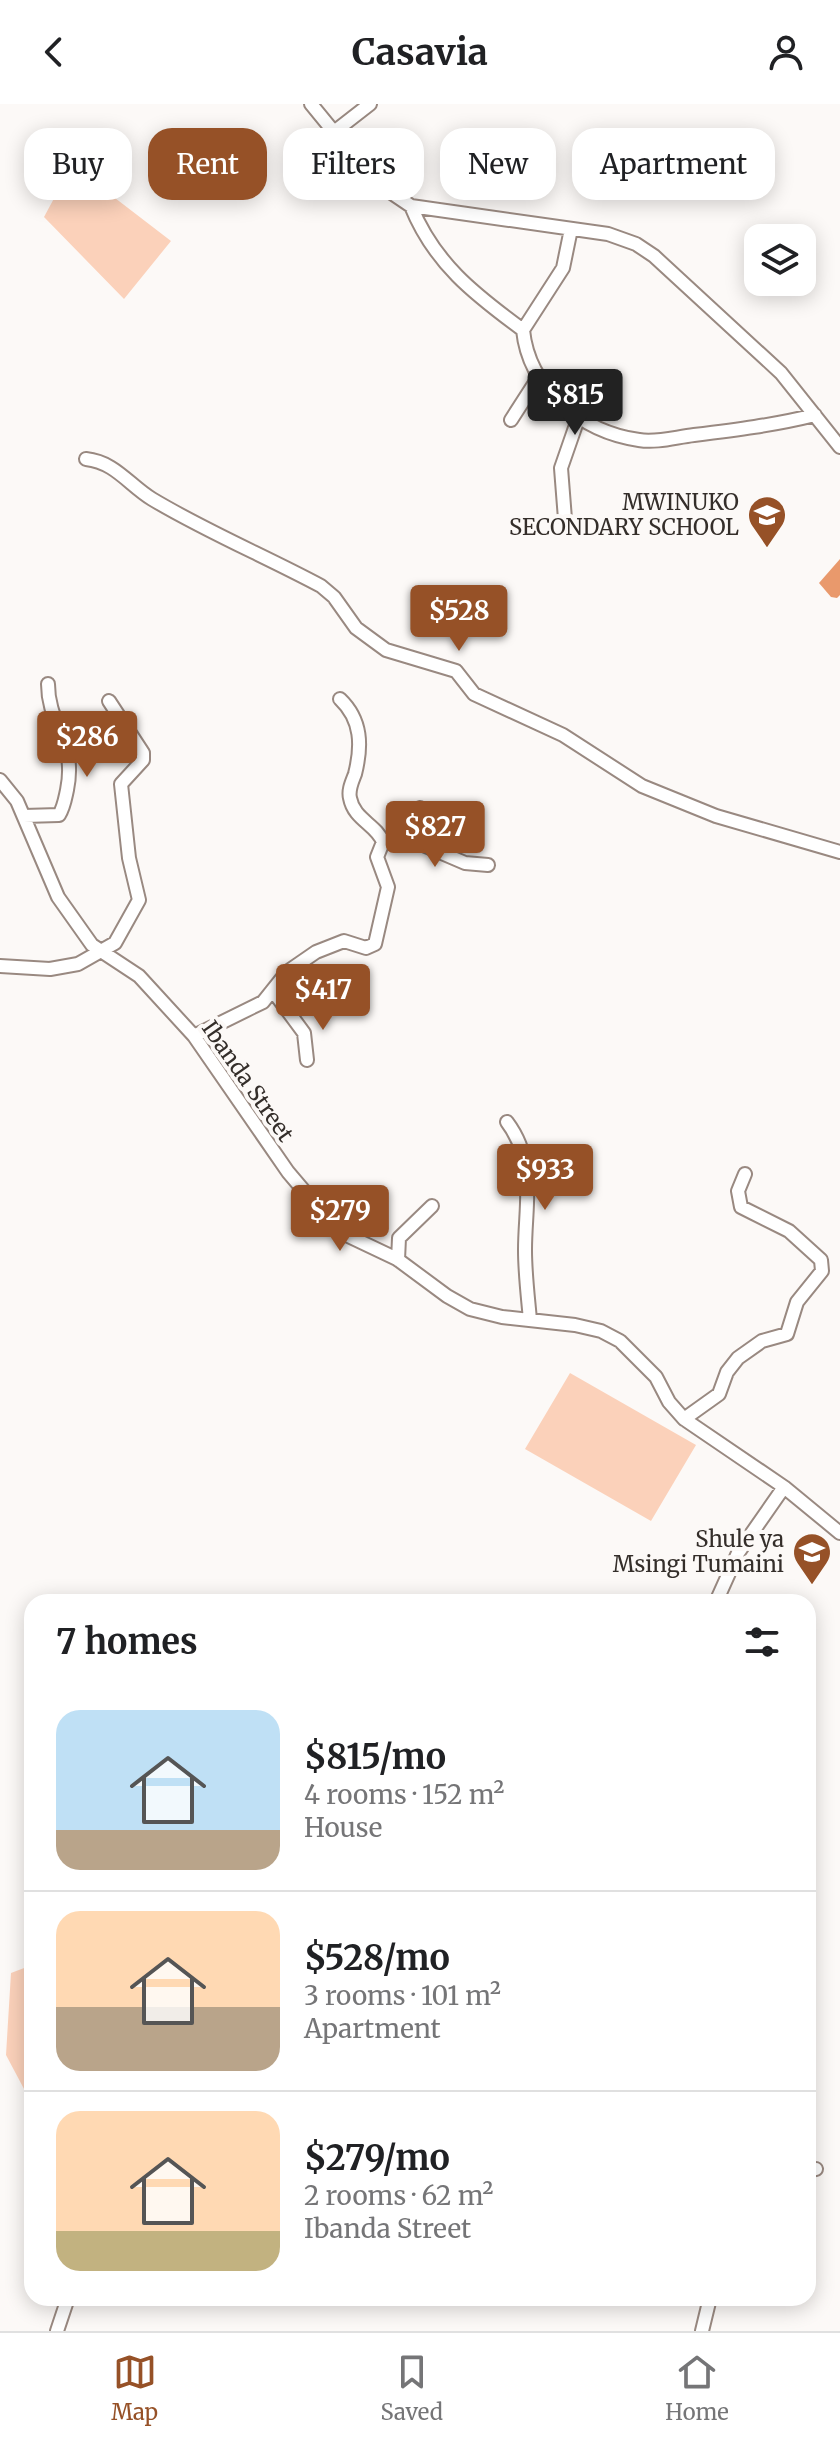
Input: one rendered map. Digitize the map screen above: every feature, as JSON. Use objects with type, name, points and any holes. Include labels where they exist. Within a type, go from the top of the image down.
[{"type":"street","points":[[311,104],[331,128]]},
{"type":"street","points":[[339,128],[370,104]]},
{"type":"street","points":[[402,200],[411,206],[622,238],[654,256],[755,347],[840,447]]},
{"type":"street","points":[[411,206],[425,240],[438,256],[485,302],[523,330],[528,356],[538,378],[578,419],[644,441],[760,428],[815,415]]},
{"type":"street","points":[[523,330],[563,268],[571,229]]},
{"type":"street","points":[[511,420],[538,378]]},
{"type":"street","points":[[565,519],[561,468],[578,419]]},
{"type":"street","points":[[86,459],[112,466],[125,481],[154,500],[225,540],[321,586],[334,597],[356,628],[386,650],[456,671],[474,694],[563,735],[642,786],[716,816],[840,852]]},
{"type":"street","points":[[24,816],[59,815],[69,782],[70,753],[52,710],[48,684]]},
{"type":"street","points":[[340,699],[351,710],[359,726],[350,800],[362,821],[377,832],[383,842]]},
{"type":"street","points":[[0,966],[64,967],[104,953],[115,943],[139,900],[129,858],[121,795],[125,778],[143,760],[143,753],[109,701]]},
{"type":"street","name":"Ibanda Street","points":[[0,780],[17,801],[58,897],[92,945],[139,976],[194,1036],[288,1172],[338,1231],[398,1260],[470,1309],[601,1331],[620,1341],[656,1377],[669,1402],[684,1419],[784,1487],[840,1533]]},
{"type":"street","points":[[194,1036],[256,1005],[296,964],[333,945],[344,941],[366,948],[374,946],[388,893],[387,876],[377,857],[383,842],[397,836],[420,808]]},
{"type":"street","points":[[397,836],[461,862],[488,865]]},
{"type":"street","points":[[273,991],[304,1033],[307,1060]]},
{"type":"street","points":[[256,1005],[282,1002]]},
{"type":"street","points":[[507,1122],[520,1144],[528,1177],[525,1253],[530,1320]]},
{"type":"street","points":[[684,1419],[713,1400],[731,1365],[745,1352],[762,1341],[787,1334],[797,1302],[822,1271],[821,1260],[789,1231],[741,1207],[738,1191],[745,1174]]},
{"type":"street","points":[[398,1260],[399,1238],[414,1228],[432,1206]]},
{"type":"street","points":[[720,1594],[738,1553],[784,1487]]},
{"type":"street","points":[[57,2331],[65,2306]]},
{"type":"street","points":[[702,2331],[708,2306]]},
{"type":"shaded area","points":[[53,200],[118,200],[171,241],[124,299],[44,217]]},
{"type":"shaded area","points":[[840,559],[840,595],[837,598],[831,597],[819,583]]},
{"type":"shaded area","points":[[570,1373],[696,1445],[651,1521],[525,1449]]},
{"type":"shaded area","points":[[24,1968],[24,2089],[6,2055],[11,1973]]},
{"type":"place","name":"MWINUKO SECONDARY SCHOOL","points":[[767,549]]},
{"type":"place","name":"Shule ya Msingi Tumaini","points":[[812,1586]]}]
